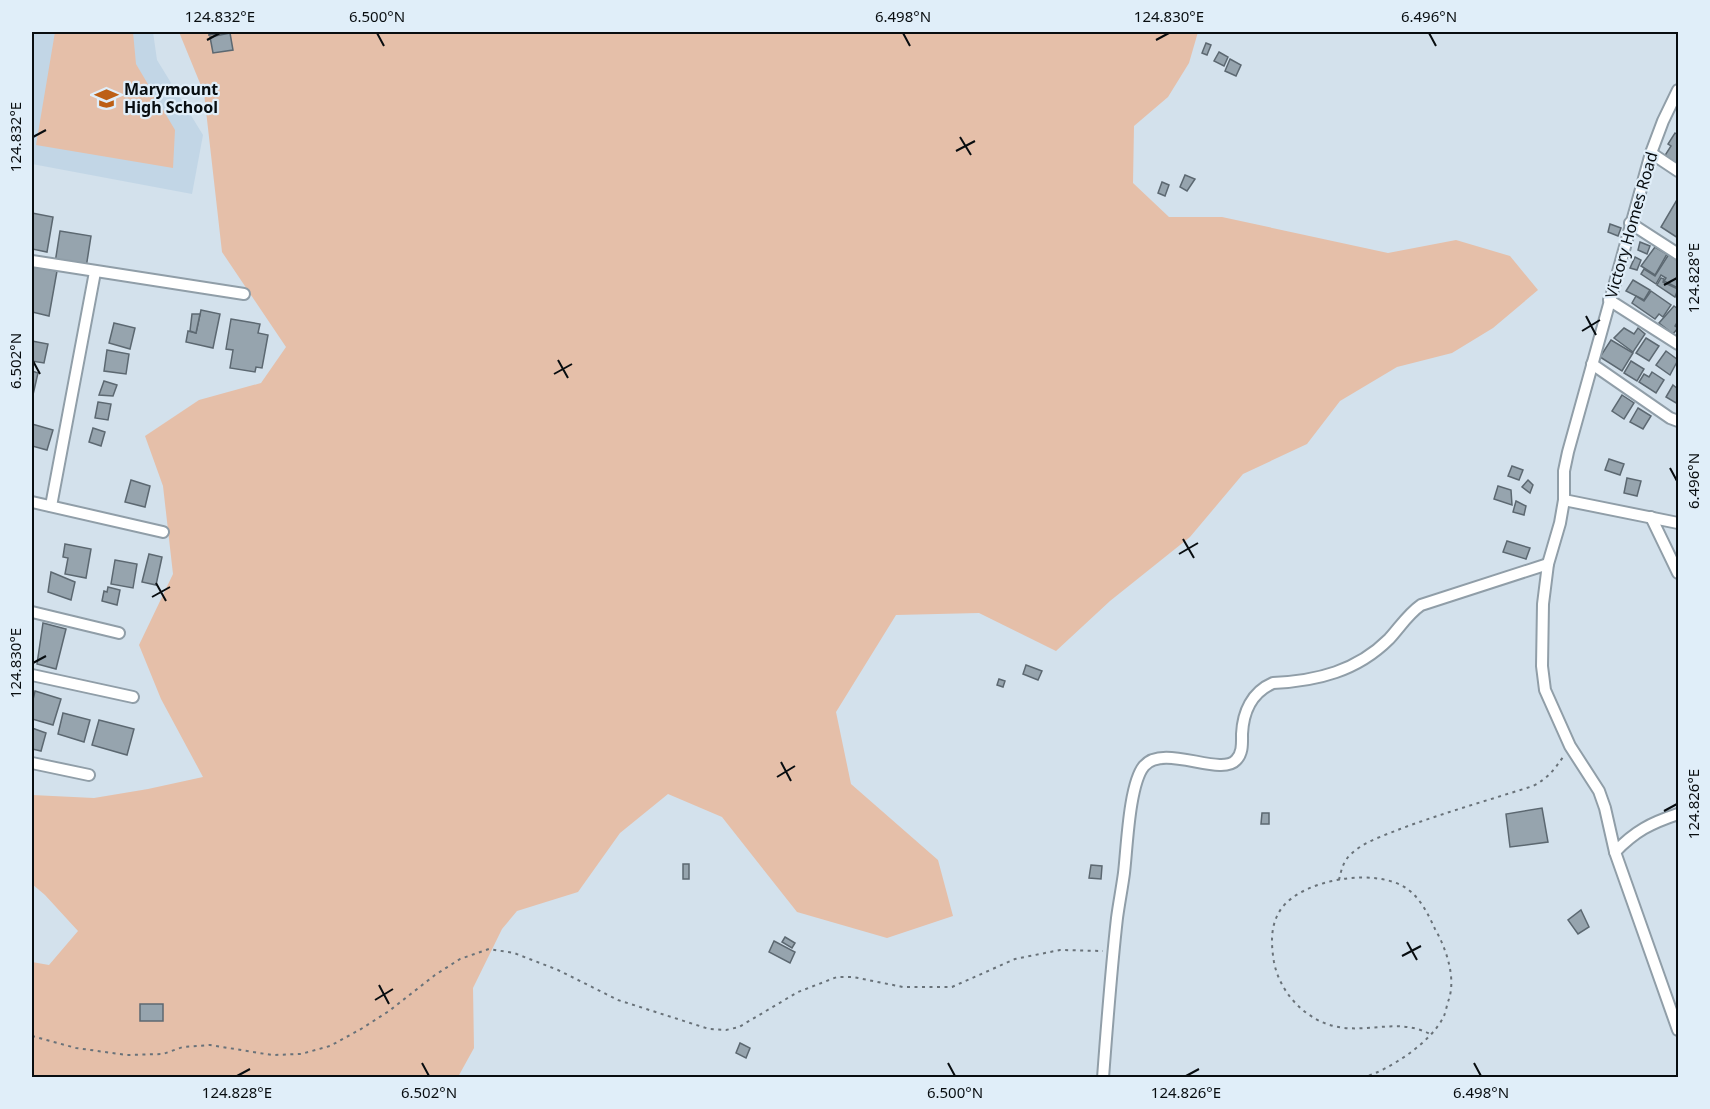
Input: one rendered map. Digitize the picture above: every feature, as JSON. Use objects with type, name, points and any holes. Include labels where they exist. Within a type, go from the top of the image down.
[{"type":"street","name":"Victory Homes Road","points":[[1678,93],[1651,153],[1564,471],[1564,500],[1548,564],[1541,638],[1545,690],[1554,715],[1570,746],[1599,791],[1615,852],[1678,1030]]},
{"type":"street","points":[[1651,153],[1678,171]]},
{"type":"street","points":[[1630,223],[1678,254]]},
{"type":"street","points":[[32,261],[244,294]]},
{"type":"street","points":[[51,506],[95,272]]},
{"type":"street","points":[[1609,300],[1678,344]]},
{"type":"street","points":[[1592,364],[1661,412],[1678,421]]},
{"type":"street","points":[[1564,500],[1678,522]]},
{"type":"street","points":[[32,502],[163,532]]},
{"type":"street","points":[[1651,517],[1678,573]]},
{"type":"street","points":[[1103,1077],[1117,917],[1134,795],[1140,773],[1145,765],[1156,760],[1182,758],[1220,766],[1229,765],[1241,752],[1246,713],[1256,695],[1266,686],[1273,683],[1323,677],[1339,672],[1375,652],[1411,612],[1421,605],[1548,564]]},
{"type":"street","points":[[32,612],[119,633]]},
{"type":"street","points":[[32,675],[133,698]]},
{"type":"street","points":[[32,763],[89,775]]},
{"type":"street","points":[[1615,852],[1643,828],[1678,814]]},
{"type":"path","points":[[1339,880],[1342,865],[1350,855],[1363,846],[1418,822],[1544,781],[1570,746]]},
{"type":"path","points":[[1362,1077],[1390,1066],[1413,1050],[1430,1034],[1444,1017],[1451,992],[1450,971],[1442,940],[1425,909],[1410,891],[1394,882],[1375,878],[1339,880],[1309,887],[1293,897],[1281,909],[1274,923],[1272,944],[1276,970],[1287,994],[1307,1013],[1327,1025],[1347,1029],[1406,1026],[1430,1034]]},
{"type":"path","points":[[32,1036],[76,1048],[128,1054],[163,1054],[183,1047],[210,1045],[272,1055],[301,1054],[330,1046],[350,1035],[389,1011],[435,975],[460,959],[489,949],[514,954],[558,970],[618,1000],[709,1029],[726,1030],[739,1027],[798,992],[837,977],[853,977],[903,987],[952,987],[1015,959],[1060,951],[1115,951]]},
{"type":"shaded area","name":"Marymount High School","points":[[32,32],[153,32],[157,60],[203,135],[192,194],[32,164]]},
{"type":"shaded area","name":"Marymount High School","points":[[55,32],[133,32],[136,64],[175,130],[173,168],[36,145]]},
{"type":"shaded area","points":[[179,32],[1198,32],[1189,63],[1168,97],[1134,126],[1133,183],[1169,217],[1222,217],[1388,253],[1456,240],[1510,256],[1538,290],[1493,328],[1452,353],[1397,367],[1340,401],[1307,444],[1243,474],[1190,537],[1110,601],[1056,651],[979,613],[896,615],[836,712],[851,784],[938,860],[953,916],[887,938],[797,912],[722,817],[668,794],[620,833],[578,892],[517,911],[502,929],[473,988],[474,1048],[458,1077],[32,1077],[32,962],[49,965],[78,931],[32,884],[32,795],[94,798],[203,777],[161,699],[139,645],[173,574],[163,486],[145,436],[199,400],[261,383],[286,347],[222,252],[204,93]]},
{"type":"building","points":[[209,32],[228,32],[209,35]]},
{"type":"building","points":[[230,33],[233,50],[213,53],[210,37]]},
{"type":"building","points":[[1206,43],[1211,45],[1207,55],[1202,53]]},
{"type":"building","points":[[1219,52],[1228,57],[1224,66],[1214,61]]},
{"type":"building","points":[[1230,59],[1241,65],[1236,76],[1225,71]]},
{"type":"building","points":[[1675,133],[1678,135],[1678,166],[1664,157]]},
{"type":"building","points":[[1185,175],[1195,179],[1187,191],[1180,187]]},
{"type":"building","points":[[1162,182],[1169,185],[1165,196],[1158,193]]},
{"type":"building","points":[[1678,198],[1678,238],[1661,227]]},
{"type":"building","points":[[32,213],[53,217],[47,252],[32,249]]},
{"type":"building","points":[[1610,224],[1621,228],[1618,236],[1608,232]]},
{"type":"building","points":[[60,231],[91,236],[86,268],[55,263]]},
{"type":"building","points":[[1640,242],[1650,246],[1647,254],[1638,250]]},
{"type":"building","points":[[1655,247],[1667,254],[1655,275],[1641,266]]},
{"type":"building","points":[[1669,254],[1678,261],[1678,288],[1664,281],[1666,278],[1661,275],[1656,284],[1641,274],[1644,269],[1655,276]]},
{"type":"building","points":[[1635,257],[1641,260],[1637,270],[1630,268]]},
{"type":"building","points":[[32,266],[57,271],[49,316],[32,312]]},
{"type":"building","points":[[1661,278],[1664,279],[1663,282],[1678,289],[1675,297],[1657,285]]},
{"type":"building","points":[[1633,280],[1650,290],[1644,300],[1626,291]]},
{"type":"building","points":[[1651,291],[1671,305],[1663,317],[1659,314],[1655,319],[1632,303],[1636,296],[1644,301]]},
{"type":"building","points":[[1674,306],[1678,309],[1678,321],[1675,326],[1678,328],[1673,334],[1659,323]]},
{"type":"building","points":[[201,310],[220,314],[213,348],[186,342],[188,331],[196,333]]},
{"type":"building","points":[[192,314],[200,314],[196,333],[190,331]]},
{"type":"building","points":[[231,319],[260,324],[258,333],[268,335],[262,368],[256,367],[255,372],[230,368],[233,350],[226,349]]},
{"type":"building","points":[[114,323],[135,328],[130,349],[109,343]]},
{"type":"building","points":[[1624,328],[1634,334],[1638,328],[1645,334],[1633,352],[1614,338]]},
{"type":"building","points":[[1646,338],[1659,346],[1649,361],[1636,353]]},
{"type":"building","points":[[1611,340],[1633,353],[1622,371],[1600,357]]},
{"type":"building","points":[[32,341],[48,344],[44,363],[32,361]]},
{"type":"building","points":[[107,350],[129,354],[126,374],[104,371]]},
{"type":"building","points":[[1666,351],[1678,360],[1670,375],[1656,365]]},
{"type":"building","points":[[1631,361],[1644,369],[1637,381],[1624,373]]},
{"type":"building","points":[[32,371],[38,373],[32,399]]},
{"type":"building","points":[[1652,372],[1664,380],[1656,393],[1639,382],[1644,374],[1649,377]]},
{"type":"building","points":[[104,381],[117,385],[113,396],[99,395]]},
{"type":"building","points":[[1673,385],[1678,389],[1676,403],[1666,397]]},
{"type":"building","points":[[1622,395],[1634,403],[1624,419],[1612,411]]},
{"type":"building","points":[[98,402],[111,404],[108,420],[95,418]]},
{"type":"building","points":[[1638,408],[1651,416],[1643,429],[1630,422]]},
{"type":"building","points":[[32,424],[53,430],[47,450],[32,446]]},
{"type":"building","points":[[93,428],[105,432],[101,446],[89,442]]},
{"type":"building","points":[[1609,459],[1624,464],[1620,475],[1605,470]]},
{"type":"building","points":[[1512,466],[1523,470],[1519,480],[1508,476]]},
{"type":"building","points":[[1627,478],[1641,481],[1637,496],[1624,493]]},
{"type":"building","points":[[131,480],[150,486],[145,507],[125,502]]},
{"type":"building","points":[[1528,480],[1533,485],[1530,493],[1522,487]]},
{"type":"building","points":[[1498,486],[1511,490],[1512,505],[1494,499]]},
{"type":"building","points":[[1516,501],[1526,506],[1524,515],[1513,512]]},
{"type":"building","points":[[1507,541],[1530,548],[1526,559],[1503,552]]},
{"type":"building","points":[[65,544],[91,549],[86,578],[65,574],[68,558],[63,557]]},
{"type":"building","points":[[149,554],[162,557],[156,585],[142,582]]},
{"type":"building","points":[[115,560],[137,564],[133,588],[111,584]]},
{"type":"building","points":[[51,572],[75,582],[71,600],[48,592]]},
{"type":"building","points":[[108,587],[120,590],[117,605],[102,601],[104,591],[107,592]]},
{"type":"building","points":[[43,623],[66,629],[56,669],[37,664]]},
{"type":"building","points":[[1026,665],[1042,671],[1038,680],[1023,674]]},
{"type":"building","points":[[999,679],[1005,681],[1003,687],[997,685]]},
{"type":"building","points":[[35,691],[61,699],[53,725],[32,719]]},
{"type":"building","points":[[63,713],[90,720],[84,742],[58,734]]},
{"type":"building","points":[[99,720],[134,729],[127,755],[92,745]]},
{"type":"building","points":[[32,728],[46,733],[41,751],[32,749]]},
{"type":"building","points":[[1542,808],[1548,842],[1510,847],[1506,814]]},
{"type":"building","points":[[1262,813],[1269,813],[1269,824],[1261,824]]},
{"type":"building","points":[[683,864],[689,864],[689,879],[683,879]]},
{"type":"building","points":[[1091,865],[1102,866],[1101,879],[1089,878]]},
{"type":"building","points":[[1581,910],[1589,927],[1578,934],[1568,920]]},
{"type":"building","points":[[785,937],[795,943],[792,948],[782,942]]},
{"type":"building","points":[[774,941],[795,952],[790,963],[769,952]]},
{"type":"building","points":[[140,1004],[163,1004],[163,1021],[140,1021]]},
{"type":"building","points":[[740,1043],[750,1048],[746,1058],[736,1053]]},
{"type":"place","name":"Marymount High School","points":[[106,98]]}]
